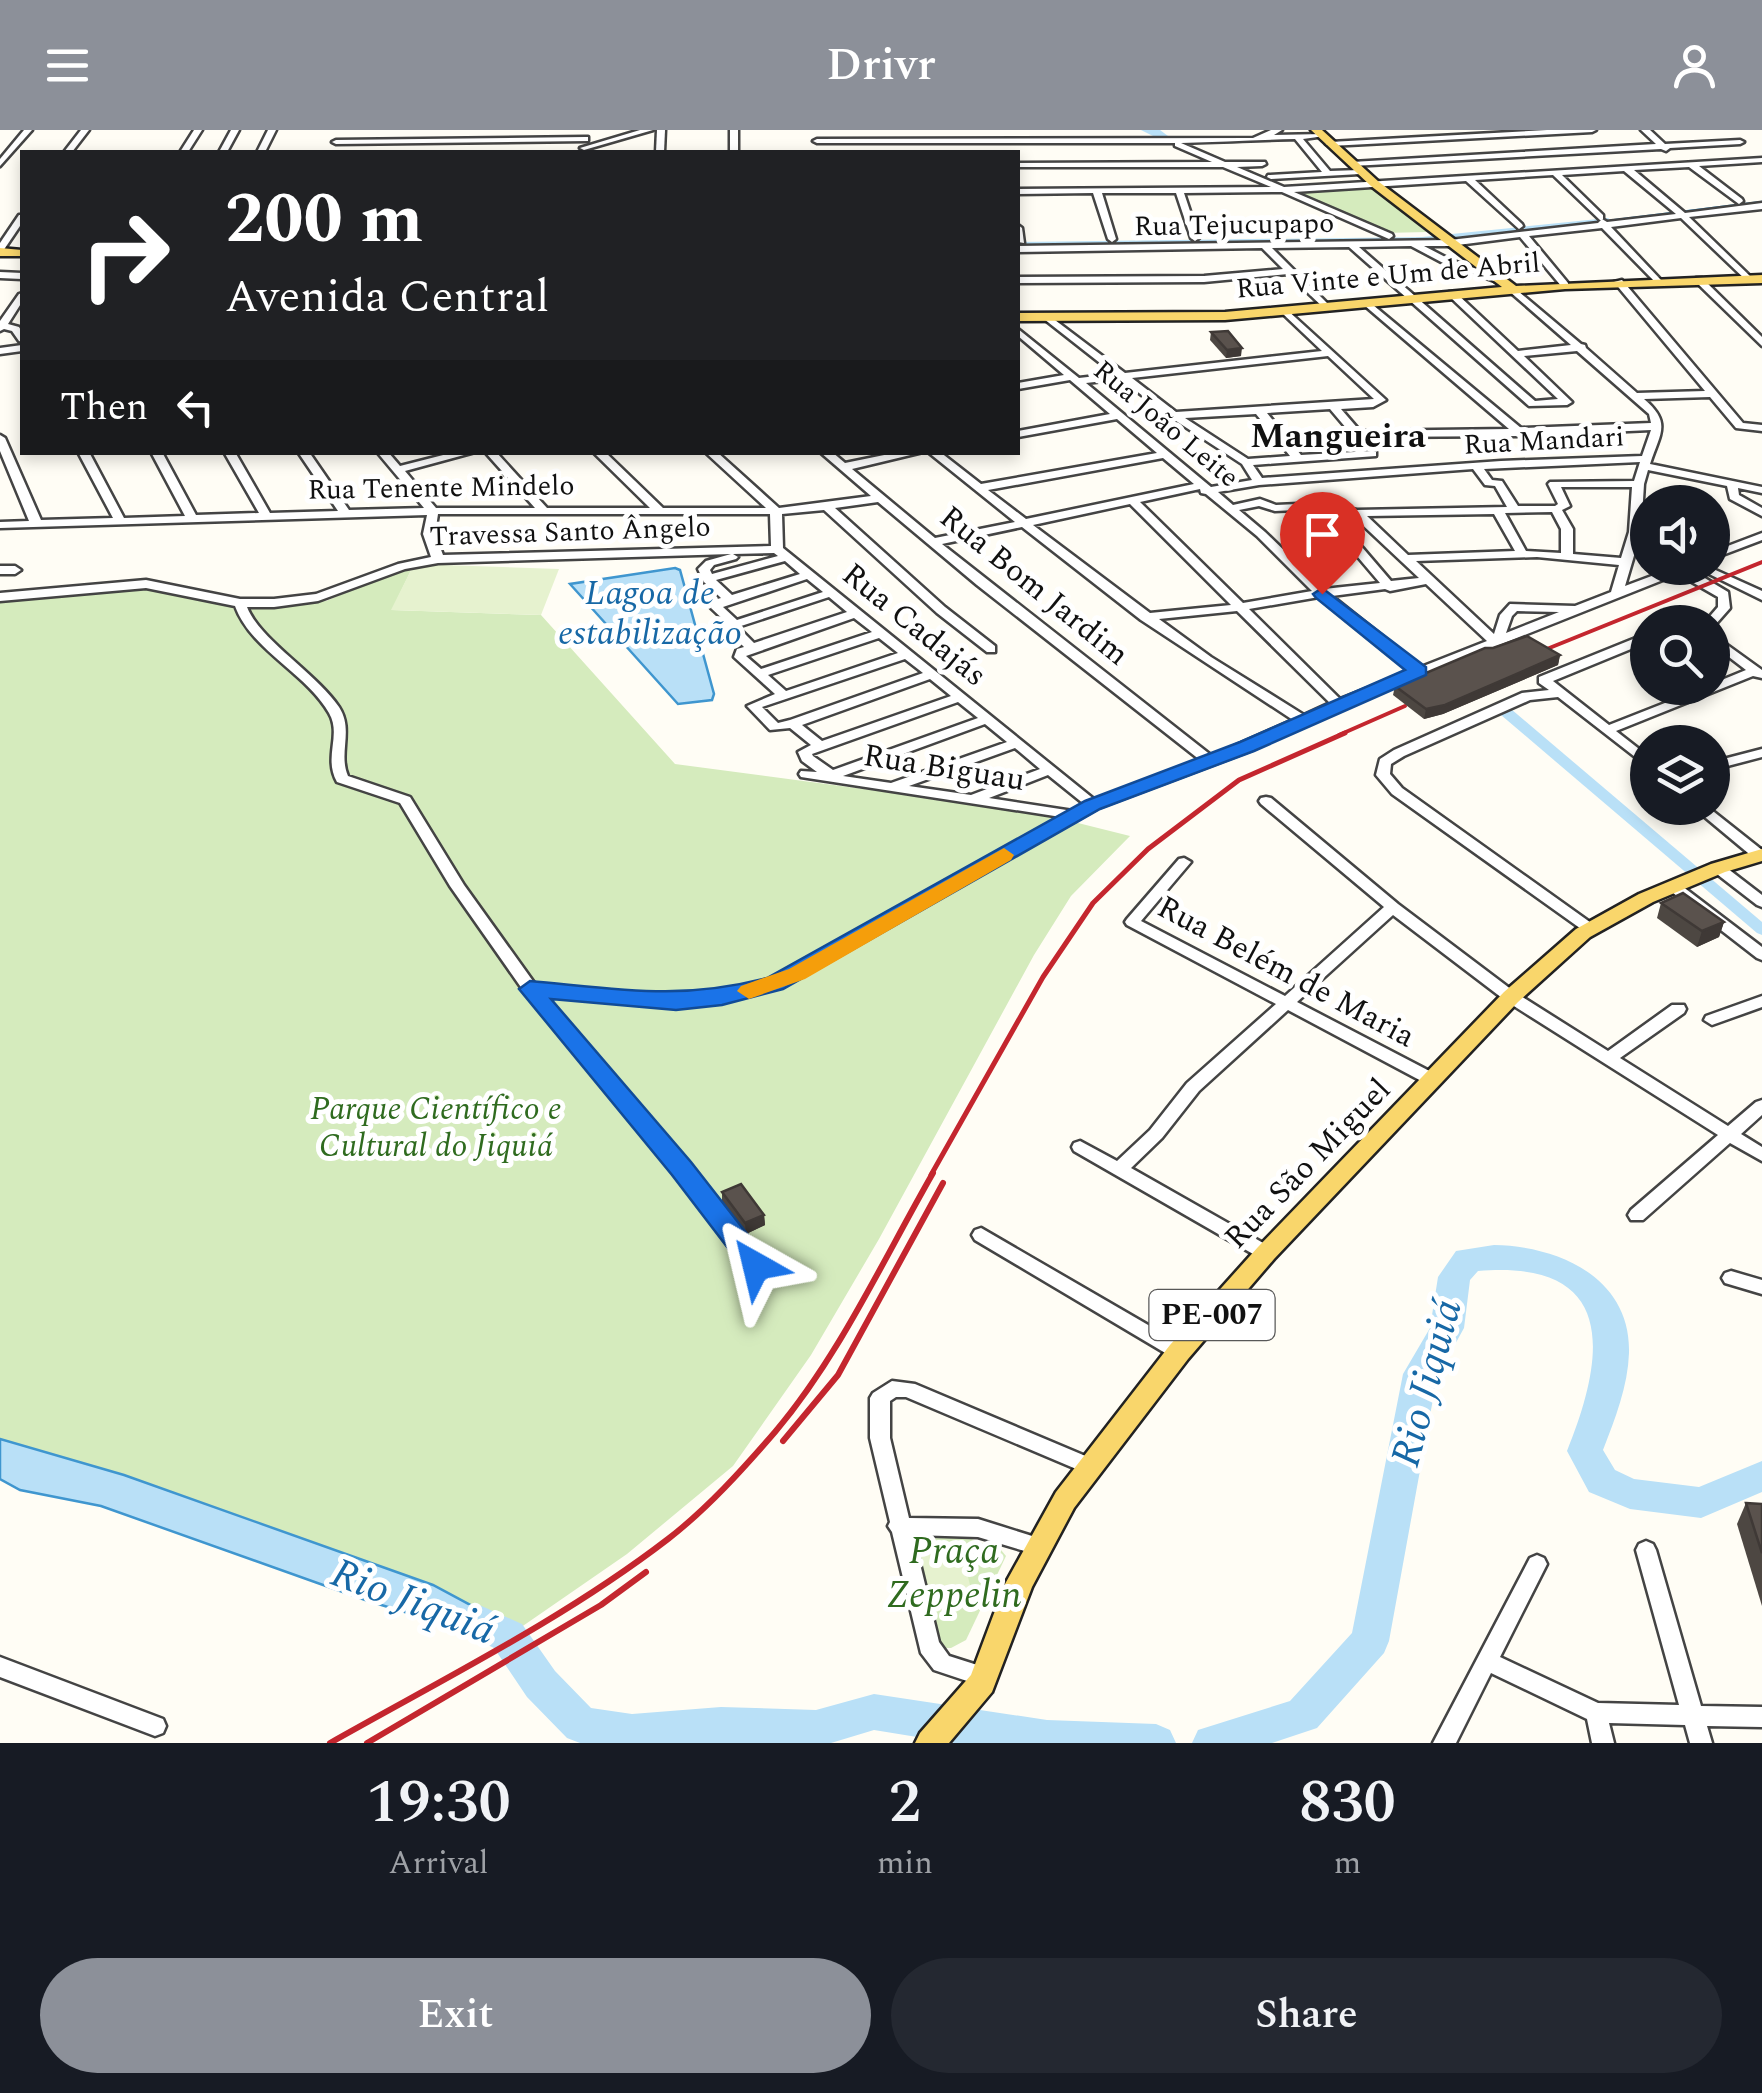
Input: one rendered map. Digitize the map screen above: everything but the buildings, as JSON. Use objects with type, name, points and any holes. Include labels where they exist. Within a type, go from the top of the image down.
[{"type":"main road","points":[[1322,137],[1375,184],[1512,289]]},
{"type":"main road","name":"Rua Vinte e Um de Abril","points":[[1020,318],[1200,317],[1565,285],[1755,279]]},
{"type":"main road","name":"Rua São Miguel","points":[[980,1685],[1038,1546],[1088,1466],[1266,1253],[1511,997],[1590,928],[1673,886],[1761,855]]},
{"type":"main road","name":"PE-007","points":[[930,1742],[980,1685]]},
{"type":"street","points":[[1,162],[28,130]]},
{"type":"street","points":[[70,150],[86,130]]},
{"type":"street","points":[[333,150],[341,130]]},
{"type":"street","points":[[336,142],[585,142],[649,130]]},
{"type":"street","points":[[816,130],[817,150]]},
{"type":"street","points":[[995,130],[1000,150]]},
{"type":"street","points":[[1136,130],[1389,236]]},
{"type":"street","points":[[1258,138],[1278,130]]},
{"type":"street","points":[[817,141],[1166,141],[1592,130]]},
{"type":"street","points":[[1645,130],[1739,201]]},
{"type":"street","points":[[1706,147],[1740,142],[1722,130]]},
{"type":"street","points":[[1297,136],[1328,174]]},
{"type":"street","points":[[1258,138],[1262,164],[1275,185]]},
{"type":"street","points":[[1275,185],[1402,160],[1662,146],[1732,150]]},
{"type":"street","points":[[1706,147],[1722,162]]},
{"type":"street","points":[[1511,154],[1530,175]]},
{"type":"street","points":[[1451,158],[1521,231],[1565,285]]},
{"type":"street","points":[[1402,160],[1427,182]]},
{"type":"street","points":[[1020,191],[1427,182],[1759,162]]},
{"type":"street","points":[[1020,165],[1262,164]]},
{"type":"street","points":[[1627,169],[1755,279]]},
{"type":"street","points":[[1555,173],[1656,281]]},
{"type":"street","points":[[1178,190],[1195,238]]},
{"type":"street","points":[[1097,191],[1112,239]]},
{"type":"street","points":[[1679,212],[1762,198]]},
{"type":"street","points":[[1445,239],[1762,206]]},
{"type":"street","points":[[0,250],[20,220]]},
{"type":"street","points":[[0,230],[13,230]]},
{"type":"street","name":"Rua Tejucupapo","points":[[1020,243],[1389,236],[1445,239]]},
{"type":"street","name":"Rua Tejucupapo","points":[[1020,243],[1266,247],[1415,245],[1445,239]]},
{"type":"street","points":[[1415,245],[1448,262],[1500,280]]},
{"type":"street","points":[[1353,246],[1532,404],[1567,401],[1452,294]]},
{"type":"street","points":[[1266,247],[1326,307]]},
{"type":"street","points":[[1020,280],[1204,278],[1290,271]]},
{"type":"street","points":[[1699,280],[1762,343]]},
{"type":"street","points":[[1619,282],[1740,426],[1762,428]]},
{"type":"street","points":[[1228,509],[1257,502],[1275,508],[1320,506],[1357,513],[1558,508],[1564,506],[1552,485],[1638,484],[1656,426],[1654,413],[1512,289]]},
{"type":"street","points":[[1,326],[20,299]]},
{"type":"street","points":[[1367,303],[1520,434]]},
{"type":"street","points":[[1174,415],[1381,400],[1285,311]]},
{"type":"street","points":[[1047,318],[1174,415],[1246,462],[1260,482]]},
{"type":"street","points":[[1447,327],[1484,323]]},
{"type":"street","name":"Rua João Leite","points":[[1020,334],[1262,534],[1322,594],[1419,671]]},
{"type":"street","points":[[1020,348],[1032,345]]},
{"type":"street","points":[[1473,351],[1582,347]]},
{"type":"street","points":[[1020,386],[1328,353]]},
{"type":"street","points":[[1506,380],[1542,377]]},
{"type":"street","points":[[1638,396],[1714,394]]},
{"type":"street","points":[[1332,405],[1387,473]]},
{"type":"street","points":[[1258,409],[1298,459]]},
{"type":"street","points":[[1020,434],[1118,416]]},
{"type":"street","points":[[1357,434],[1457,430],[1520,434],[1656,426]]},
{"type":"street","points":[[0,438],[3,454],[36,524]]},
{"type":"street","points":[[978,488],[1163,454]]},
{"type":"street","points":[[1246,462],[1372,454]]},
{"type":"street","points":[[85,455],[120,522]]},
{"type":"street","points":[[158,455],[193,520]]},
{"type":"street","points":[[231,455],[267,518]]},
{"type":"street","points":[[305,455],[347,515]]},
{"type":"street","points":[[389,461],[414,455]]},
{"type":"street","points":[[389,461],[443,455]]},
{"type":"street","points":[[493,455],[543,510]]},
{"type":"street","points":[[601,455],[659,510]]},
{"type":"street","points":[[708,579],[781,553],[776,511],[713,455]]},
{"type":"street","name":"Rua Bom Jardim","points":[[829,455],[1210,761]]},
{"type":"street","points":[[844,467],[903,455]]},
{"type":"street","points":[[937,455],[1146,618],[1242,685],[1304,721]]},
{"type":"street","points":[[389,461],[433,511],[428,534],[438,558]]},
{"type":"street","name":"Rua Mandari","points":[[934,542],[1202,488],[1476,466],[1645,462],[1732,485],[1759,487]]},
{"type":"street","points":[[1476,466],[1489,482],[1498,483],[1514,510]]},
{"type":"street","points":[[1732,485],[1734,497],[1762,513]]},
{"type":"street","name":"Rua Tenente Mindelo","points":[[0,525],[433,511],[776,511],[828,508],[882,498]]},
{"type":"street","points":[[1132,500],[1338,704]]},
{"type":"street","points":[[1320,506],[1390,588]]},
{"type":"street","points":[[828,508],[851,532],[991,649]]},
{"type":"street","points":[[1558,508],[1568,529],[1567,555]]},
{"type":"street","points":[[1497,510],[1522,554]]},
{"type":"street","points":[[1357,513],[1496,640]]},
{"type":"street","points":[[1730,549],[1762,536]]},
{"type":"street","points":[[728,599],[708,579],[707,564],[756,550]]},
{"type":"street","name":"Travessa Santo Ângelo","points":[[0,597],[134,585],[167,586],[240,603],[274,604],[318,596],[402,566],[438,558],[756,550],[781,553]]},
{"type":"street","name":"Rua Cadajás","points":[[781,553],[1092,805]]},
{"type":"street","points":[[1410,558],[1522,554],[1625,562]]},
{"type":"street","points":[[1617,593],[1630,554]]},
{"type":"street","points":[[0,570],[14,570]]},
{"type":"street","points":[[751,647],[716,606],[808,575]]},
{"type":"street","points":[[1146,618],[1430,580]]},
{"type":"street","points":[[1730,583],[1762,596]]},
{"type":"street","points":[[530,989],[676,1002],[722,997],[775,983],[1092,805],[1210,761],[1338,704],[1637,585]]},
{"type":"street","points":[[1709,585],[1724,594],[1724,605]]},
{"type":"street","points":[[732,625],[831,594]]},
{"type":"street","points":[[240,603],[247,622],[334,709],[341,735],[335,760],[338,774],[348,782],[405,800],[456,886],[530,989],[682,1168],[756,1266]]},
{"type":"street","points":[[1496,640],[1506,614],[1514,606],[1575,609]]},
{"type":"street","points":[[784,696],[740,655],[751,647],[856,613]]},
{"type":"street","points":[[1506,614],[1534,625]]},
{"type":"street","points":[[759,674],[881,633]]},
{"type":"street","points":[[1630,644],[1544,680],[1630,748]]},
{"type":"street","points":[[1730,652],[1758,674]]},
{"type":"street","points":[[908,654],[753,708],[775,727],[793,724],[933,674]]},
{"type":"street","points":[[1608,730],[1758,674]]},
{"type":"street","points":[[1562,693],[1527,696],[1399,753],[1382,768],[1386,782],[1590,928]]},
{"type":"street","points":[[962,697],[820,746],[805,756],[828,776],[987,719]]},
{"type":"street","points":[[793,724],[820,746]]},
{"type":"street","points":[[892,787],[1017,744]]},
{"type":"street","points":[[1730,761],[1762,753]]},
{"type":"street","points":[[971,800],[1050,770]]},
{"type":"street","name":"Rua Biguau","points":[[806,774],[1073,815]]},
{"type":"street","points":[[1266,801],[1393,907],[1511,997],[1762,1155]]},
{"type":"street","points":[[1723,825],[1761,855]]},
{"type":"street","name":"Rua Belém de Maria","points":[[1184,862],[1132,922],[1433,1080]]},
{"type":"street","points":[[1705,873],[1762,902]]},
{"type":"street","points":[[1673,886],[1762,955]]},
{"type":"street","points":[[1118,1170],[1156,1134],[1194,1087],[1393,907]]},
{"type":"street","points":[[1712,1020],[1762,1001]]},
{"type":"street","points":[[1611,1057],[1678,1009]]},
{"type":"street","points":[[1637,1215],[1726,1133],[1762,1106]]},
{"type":"street","points":[[1080,1147],[1266,1253]]},
{"type":"street","points":[[981,1235],[1180,1352]]},
{"type":"street","points":[[1731,1278],[1759,1288]]},
{"type":"street","points":[[980,1685],[942,1664],[929,1646],[898,1526],[878,1407],[880,1398],[892,1390],[908,1389],[1088,1466]]},
{"type":"street","points":[[898,1526],[978,1528],[1038,1546]]},
{"type":"street","points":[[1646,1550],[1701,1743]]},
{"type":"street","points":[[1444,1743],[1537,1564]]},
{"type":"street","points":[[1489,1662],[1596,1713],[1762,1717]]},
{"type":"street","points":[[0,1667],[155,1726]]},
{"type":"street","points":[[1596,1713],[1603,1743]]},
{"type":"green space","points":[[1373,189],[1427,232],[1383,233],[1297,193]]},
{"type":"green space","name":"Parque Científico e Cultural do Jiquiá","points":[[414,564],[392,610],[541,615],[675,764],[1030,811],[1130,836],[1071,896],[1034,955],[811,1355],[733,1466],[627,1554],[517,1630],[433,1585],[124,1475],[0,1439],[0,601],[161,584],[251,603],[326,601]]},
{"type":"green space","points":[[414,564],[559,569],[541,615],[391,610]]},
{"type":"green space","name":"Praça Zeppelin","points":[[961,1535],[1001,1550],[1006,1556],[966,1640],[951,1648],[940,1648],[913,1540]]},
{"type":"green space","points":[[959,1541],[975,1605],[934,1612],[919,1547]]},
{"type":"water","name":"Lagoa de estabilização","points":[[680,570],[714,694],[712,700],[678,704],[570,584]]},
{"type":"water","name":"Rio Jiquiá","points":[[0,1439],[124,1475],[433,1585],[517,1630],[501,1641],[368,1601],[101,1506],[20,1490],[0,1479]]},
{"type":"waterway","points":[[1148,130],[1161,136]]},
{"type":"waterway","points":[[1608,221],[1762,202]]},
{"type":"waterway","points":[[1020,245],[1422,240],[1608,221]]},
{"type":"waterway","points":[[1506,712],[1762,930]]},
{"type":"waterway","name":"Rio Jiquiá","points":[[1212,1743],[1303,1715],[1370,1641],[1420,1374],[1443,1338],[1450,1318],[1454,1277],[1468,1260],[1506,1258],[1542,1264],[1589,1288],[1604,1307],[1611,1329],[1609,1378],[1585,1451],[1602,1481],[1630,1494],[1701,1503],[1762,1476]]},
{"type":"waterway","name":"Rio Jiquiá","points":[[475,1620],[508,1636],[541,1684],[581,1725],[632,1733],[721,1725],[816,1729],[874,1712],[1047,1739],[1156,1743]]},
{"type":"railway","points":[[1537,653],[1762,562]]},
{"type":"railway","points":[[1339,735],[1405,706]]},
{"type":"railway","points":[[931,1175],[1043,977],[1093,903],[1148,849],[1239,780],[1345,733]]},
{"type":"railway","points":[[330,1743],[587,1596],[668,1539],[711,1502],[775,1432],[820,1371],[933,1173]]},
{"type":"railway","points":[[783,1441],[838,1375],[943,1183]]},
{"type":"railway","points":[[367,1743],[601,1605],[646,1572]]},
{"type":"slow traffic","points":[[749,991],[797,974],[1004,855]]},
{"type":"district","name":"Mangueira","points":[[1338,436]]},
{"type":"route","points":[[756,1266],[682,1168],[530,989],[546,988],[615,1000],[676,1002],[722,997],[775,983],[1092,805],[1247,746],[1419,671],[1322,594]]}]
